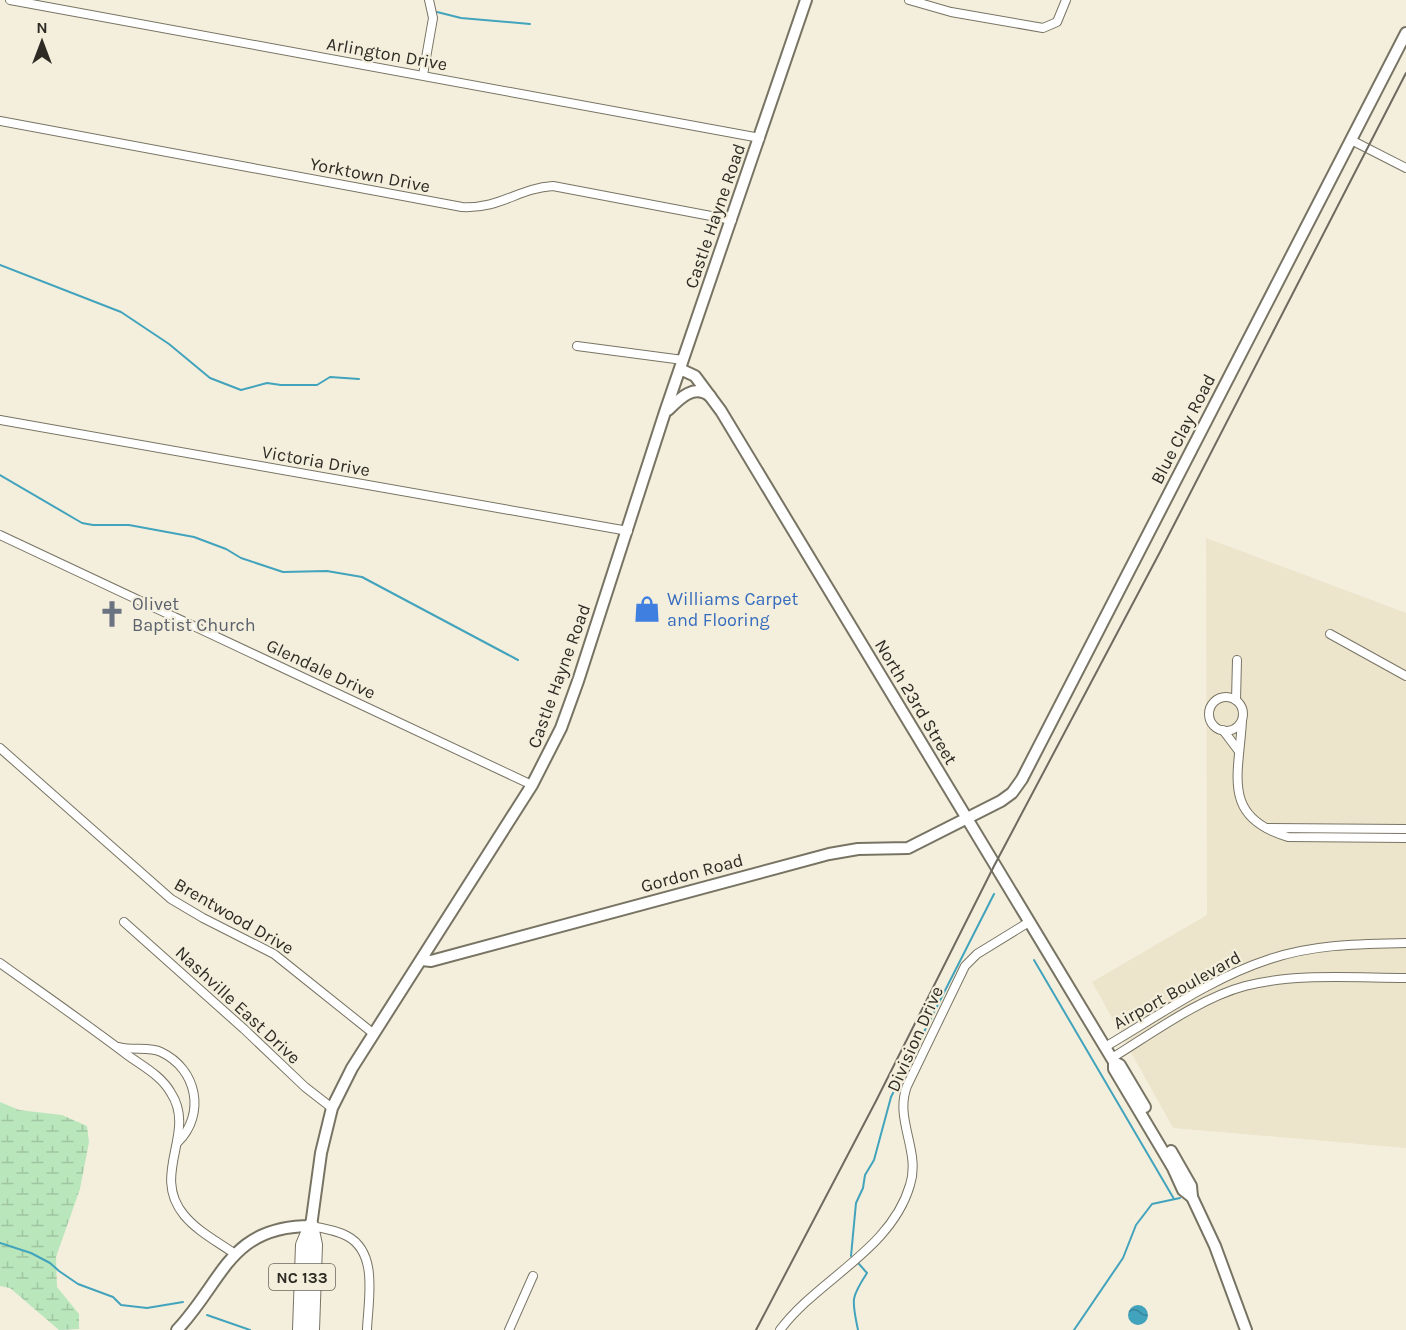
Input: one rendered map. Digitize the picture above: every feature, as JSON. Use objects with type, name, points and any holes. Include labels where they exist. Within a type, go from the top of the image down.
[{"type":"highway","name":"NC 133","points":[[300,1330],[303,1245],[311,1226]]},
{"type":"highway","name":"NC 133","points":[[311,1226],[315,1245],[312,1330]]},
{"type":"main road","name":"Castle Hayne Road","points":[[311,1226],[321,1153],[332,1108],[352,1068],[532,785],[568,711],[665,412],[806,0]]},
{"type":"main road","name":"Blue Clay Road","points":[[967,819],[1006,798],[1022,779],[1406,33]]},
{"type":"main road","name":"North 23rd Street","points":[[682,365],[695,376],[713,399],[1105,1047],[1113,1060],[1128,1076],[1191,1186],[1192,1197],[1215,1246],[1246,1330]]},
{"type":"main road","points":[[665,412],[680,398],[693,392],[706,393],[713,399]]},
{"type":"main road","name":"Gordon Road","points":[[422,960],[431,961],[829,854],[858,849],[908,848],[967,819]]},
{"type":"main road","points":[[177,1330],[235,1254],[260,1234],[276,1229],[311,1226]]},
{"type":"street","name":"Arlington Drive","points":[[10,0],[760,138]]},
{"type":"street","points":[[423,75],[433,18],[429,0]]},
{"type":"street","points":[[909,0],[940,10],[1038,27],[1050,26],[1060,18],[1066,0]]},
{"type":"street","name":"Yorktown Drive","points":[[0,121],[462,207],[488,207],[534,189],[554,186],[732,219]]},
{"type":"street","points":[[1351,140],[1406,168]]},
{"type":"street","points":[[577,346],[682,365]]},
{"type":"street","name":"Victoria Drive","points":[[0,420],[628,531]]},
{"type":"street","name":"Glendale Drive","points":[[0,535],[532,785]]},
{"type":"street","points":[[1330,634],[1406,676]]},
{"type":"street","points":[[1236,700],[1237,660]]},
{"type":"street","points":[[1238,750],[1223,730],[1214,725],[1211,720],[1212,705],[1215,701],[1225,697],[1236,700],[1243,709],[1238,750],[1239,797],[1246,812],[1255,822],[1266,828],[1288,837],[1406,838]]},
{"type":"street","points":[[1223,730],[1234,729],[1242,721]]},
{"type":"street","name":"Brentwood Drive","points":[[0,748],[171,899],[274,954],[374,1034]]},
{"type":"street","points":[[1266,828],[1406,829]]},
{"type":"street","name":"Nashville East Drive","points":[[124,922],[305,1087],[332,1108]]},
{"type":"street","name":"Division Drive","points":[[780,1330],[796,1312],[871,1245],[897,1214],[910,1185],[914,1167],[903,1113],[907,1086],[965,966],[977,954],[1029,922]]},
{"type":"street","name":"Airport Boulevard","points":[[1105,1047],[1212,984],[1270,959],[1322,947],[1406,943]]},
{"type":"street","points":[[0,963],[159,1078],[171,1092],[178,1111],[178,1142]]},
{"type":"street","name":"Airport Boulevard","points":[[1113,1060],[1198,1007],[1244,986],[1286,980],[1406,978]]},
{"type":"street","points":[[117,1047],[151,1048],[160,1051],[184,1068],[193,1087],[193,1116],[190,1127],[178,1142],[173,1156],[170,1172],[171,1187],[178,1206],[185,1216],[235,1254]]},
{"type":"street","points":[[311,1226],[349,1236],[361,1249],[368,1271],[367,1330]]},
{"type":"street","points":[[509,1330],[533,1275]]},
{"type":"shaded area","points":[[1206,538],[1406,613],[1406,1148],[1173,1128],[1092,982],[1207,915]]},
{"type":"green space","points":[[0,1102],[19,1110],[62,1115],[87,1126],[89,1142],[80,1189],[56,1257],[57,1287],[79,1314],[79,1329],[59,1330],[10,1288],[0,1286]]},
{"type":"water","points":[[1138,1305],[1145,1308],[1148,1315],[1145,1322],[1138,1325],[1131,1322],[1128,1315],[1131,1308]]},
{"type":"waterway","points":[[437,12],[461,18],[530,24]]},
{"type":"waterway","points":[[0,265],[121,312],[169,344],[210,378],[241,390],[267,383],[317,385],[330,377],[359,379]]},
{"type":"waterway","points":[[0,475],[82,523],[129,525],[194,537],[226,549],[241,558],[283,572],[327,571],[362,577],[518,660]]},
{"type":"waterway","points":[[851,1256],[856,1203],[863,1188],[865,1175],[874,1160],[891,1097],[994,894]]},
{"type":"waterway","points":[[1034,960],[1174,1199]]},
{"type":"waterway","points":[[1074,1330],[1123,1258],[1136,1225],[1152,1204],[1180,1198]]},
{"type":"waterway","points":[[0,1243],[31,1253],[50,1263],[78,1284],[113,1297],[121,1305],[147,1308],[183,1302]]},
{"type":"waterway","points":[[858,1330],[854,1300],[867,1273],[859,1264]]},
{"type":"waterway","points":[[207,1315],[250,1330]]},
{"type":"railway","points":[[756,1330],[1406,73]]},
{"type":"place","name":"Williams Carpet and Flooring","points":[[647,609]]},
{"type":"place","name":"Olivet Baptist Church","points":[[112,614]]}]
